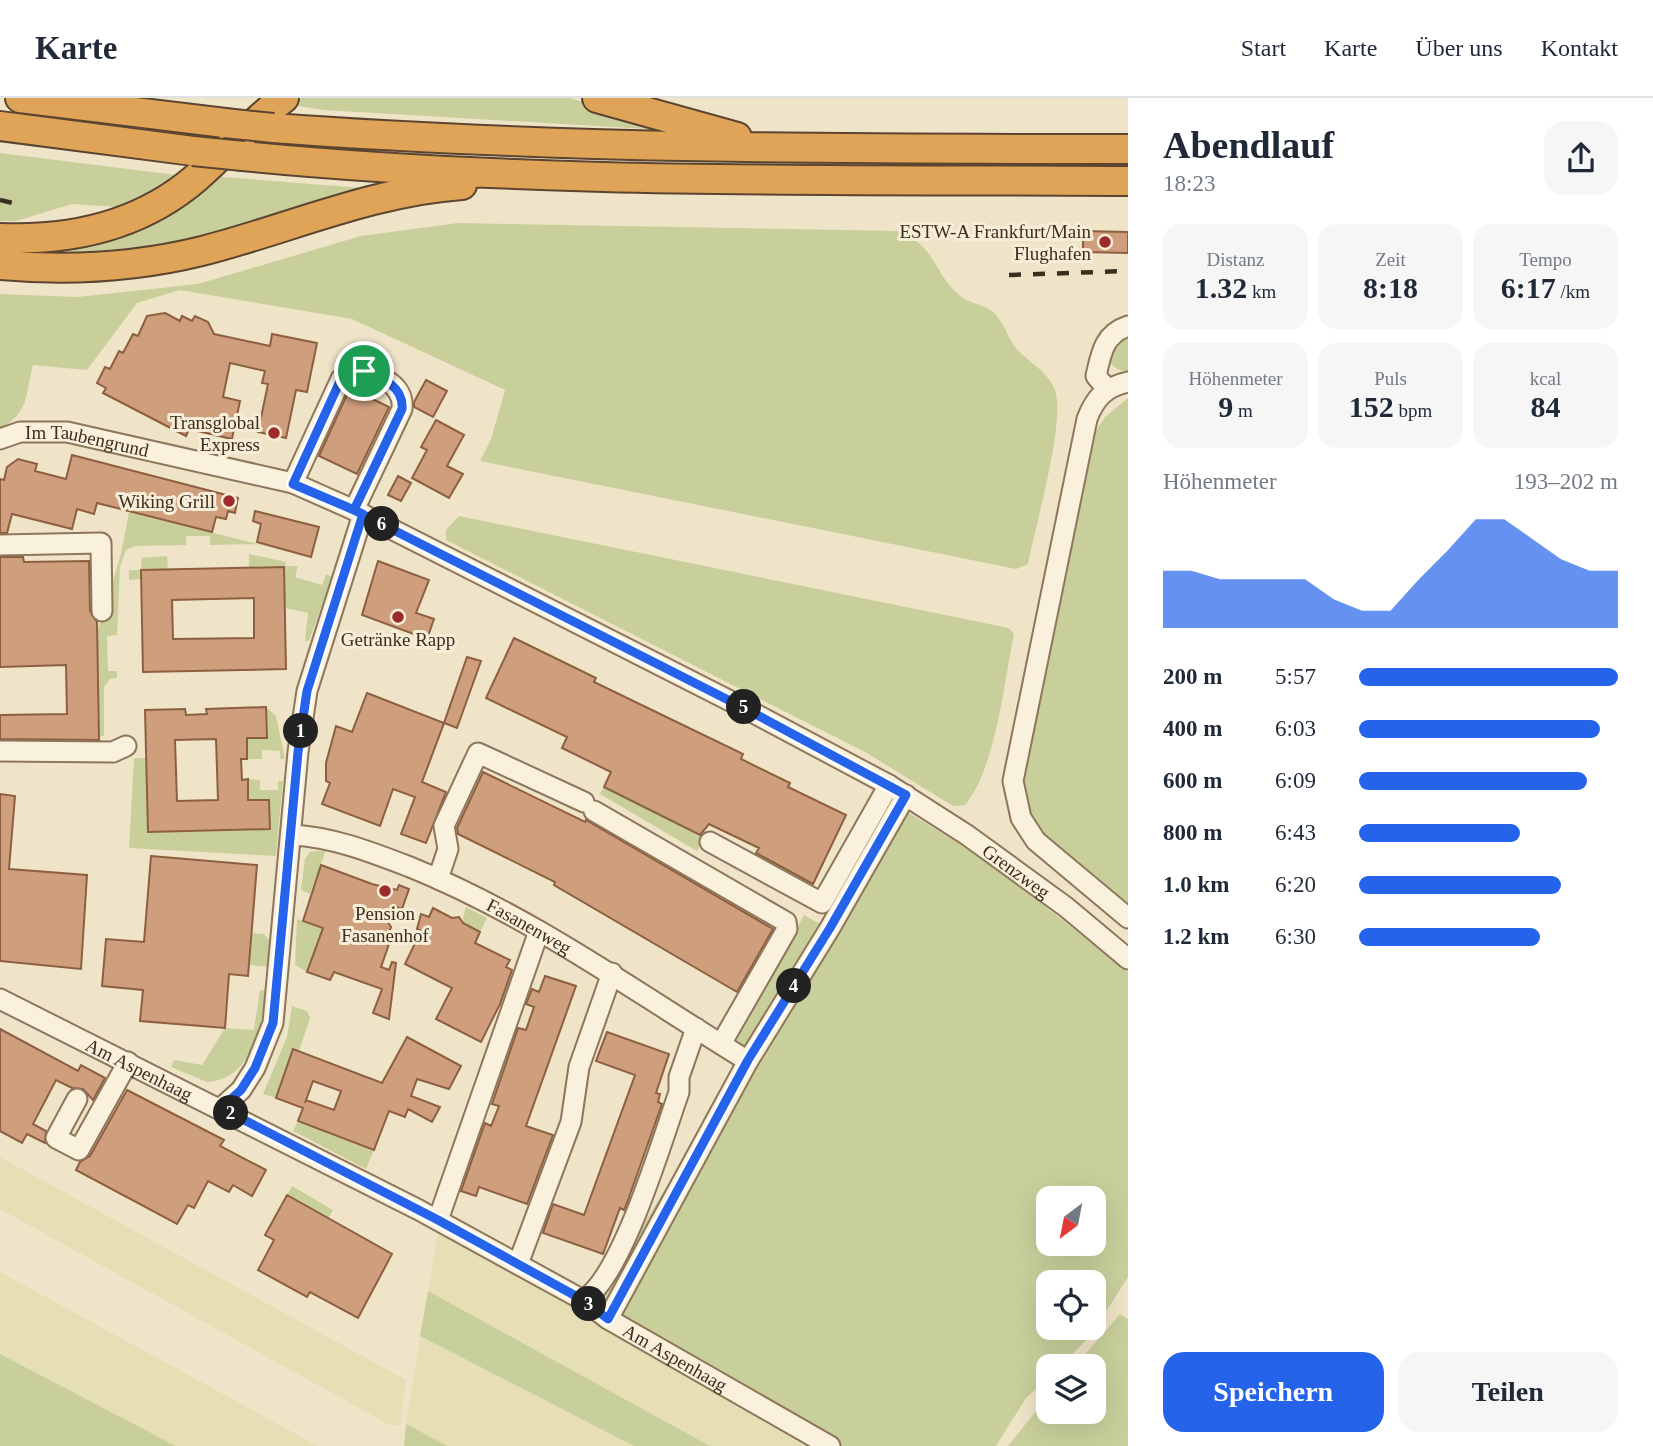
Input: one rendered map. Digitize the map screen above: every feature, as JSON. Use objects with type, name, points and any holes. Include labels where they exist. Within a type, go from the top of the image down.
[{"type":"highway","points":[[20,98],[273,128],[572,146],[805,150],[1128,149]]},
{"type":"highway","points":[[0,238],[54,239],[103,228],[162,203],[195,178],[284,98]]},
{"type":"highway","points":[[597,98],[728,136],[805,150]]},
{"type":"highway","points":[[0,126],[193,151],[363,167],[580,178],[1128,181]]},
{"type":"highway","points":[[0,265],[62,268],[170,257],[413,192],[446,186],[580,178]]},
{"type":"street","points":[[1128,326],[1116,330],[1107,340],[1095,380],[1093,402],[1087,419],[1013,781],[1021,818],[1035,841],[1128,918]]},
{"type":"street","points":[[221,1108],[241,1090],[255,1068],[273,1023],[298,752],[307,691],[359,512],[402,409],[398,392],[379,376],[353,371],[341,379],[293,484]]},
{"type":"street","points":[[1095,380],[1128,382]]},
{"type":"street","name":"Im Taubengrund","points":[[0,439],[20,432],[67,432],[293,484],[359,512],[898,790]]},
{"type":"street","points":[[0,545],[101,544],[102,611]]},
{"type":"street","points":[[0,751],[113,752],[126,746]]},
{"type":"street","points":[[438,879],[448,849],[444,826],[478,753],[589,806],[786,922],[787,929],[721,1044]]},
{"type":"street","points":[[710,842],[822,903],[898,790]]},
{"type":"street","points":[[608,1319],[748,1060],[830,928],[898,790]]},
{"type":"street","name":"Grenzweg","points":[[898,790],[967,835],[1066,907],[1128,959]]},
{"type":"street","name":"Fasanenweg","points":[[292,835],[322,836],[438,879],[539,931],[612,973],[748,1060]]},
{"type":"street","points":[[438,1220],[539,931]]},
{"type":"street","points":[[518,1264],[571,1122],[579,1067],[612,973]]},
{"type":"street","name":"Am Aspenhaag","points":[[0,999],[221,1108],[438,1220],[583,1300],[608,1319],[830,1446]]},
{"type":"street","points":[[583,1300],[596,1293],[635,1217],[679,1092],[679,1077],[696,1028]]},
{"type":"street","points":[[77,1099],[56,1138],[79,1150],[128,1062]]},
{"type":"shaded area","points":[[0,1157],[406,1380],[400,1426],[388,1424],[0,1209]]},
{"type":"shaded area","points":[[438,1230],[822,1446],[710,1446],[428,1291]]},
{"type":"shaded area","points":[[0,1272],[318,1446],[176,1446],[0,1354]]},
{"type":"shaded area","points":[[420,1336],[634,1446],[448,1446],[406,1424]]},
{"type":"green space","points":[[301,98],[571,98],[663,130],[324,110],[292,105]]},
{"type":"green space","points":[[0,153],[174,175],[139,198],[117,207],[72,204],[16,221],[0,221]]},
{"type":"green space","points":[[211,176],[362,188],[363,195],[188,243],[111,254],[6,255]]},
{"type":"green space","points":[[458,223],[897,231],[910,237],[927,251],[943,277],[959,295],[996,315],[1015,347],[1042,372],[1055,390],[1057,405],[1053,449],[1028,564],[1016,569],[480,461],[491,439],[505,390],[352,319],[180,290],[137,303],[87,370],[33,365],[22,409],[0,428],[0,294],[77,297],[198,284],[361,236]]},
{"type":"green space","points":[[1128,329],[1128,371],[1117,369],[1109,362],[1111,342]]},
{"type":"green space","points":[[1128,398],[1128,904],[1063,855],[1041,832],[1027,809],[1022,768],[1091,439],[1105,417]]},
{"type":"green space","points":[[129,512],[334,563],[256,544],[210,545],[210,536],[186,536],[186,545],[135,546],[126,550],[120,567],[117,635],[107,636],[108,671],[117,671],[117,678],[110,679],[104,687],[104,736],[99,737],[97,633],[121,554]]},
{"type":"green space","points":[[459,516],[1009,628],[1014,634],[997,724],[976,789],[965,805],[953,806],[865,752],[446,540],[446,530]]},
{"type":"green space","points":[[249,554],[286,562],[285,566],[298,566],[295,577],[322,585],[326,574],[332,577],[309,641],[305,641],[308,613],[285,608],[283,567],[249,567]]},
{"type":"green space","points":[[167,556],[168,570],[141,570],[142,558]]},
{"type":"green space","points":[[129,570],[141,570],[141,579],[129,580]]},
{"type":"green space","points":[[266,707],[276,716],[285,759],[280,759],[280,751],[262,750],[262,759],[247,759],[247,738],[267,737]]},
{"type":"green space","points":[[134,758],[147,758],[149,832],[269,829],[269,800],[248,800],[248,779],[260,780],[260,790],[278,790],[278,781],[283,781],[276,856],[129,848]]},
{"type":"green space","points":[[604,787],[703,837],[697,851],[600,794]]},
{"type":"green space","points":[[891,802],[992,864],[1128,972],[1128,1277],[1106,1311],[1106,1270],[1036,1270],[1036,1340],[1086,1340],[1073,1354],[1036,1354],[1036,1389],[1026,1398],[996,1446],[838,1446],[603,1310],[599,1296],[749,1054],[737,1040],[804,915],[822,925]]},
{"type":"green space","points":[[326,850],[310,894],[301,890],[305,859],[310,852]]},
{"type":"green space","points":[[466,907],[487,918],[480,932],[462,923]]},
{"type":"green space","points":[[297,919],[323,928],[307,972],[295,965]]},
{"type":"green space","points":[[251,933],[264,934],[271,942],[269,967],[249,965]]},
{"type":"green space","points":[[260,990],[266,991],[258,1035],[244,1062],[234,1072],[222,1079],[207,1082],[171,1067],[174,1060],[202,1065],[225,1028],[254,1030]]},
{"type":"green space","points":[[292,1006],[307,1011],[310,1018],[299,1051],[293,1049],[276,1098],[263,1094],[287,1037]]},
{"type":"green space","points":[[298,1121],[374,1150],[366,1169],[293,1131]]},
{"type":"green space","points":[[292,1186],[333,1210],[328,1219],[287,1195]]},
{"type":"green space","points":[[428,1291],[710,1446],[634,1446],[420,1336]]},
{"type":"green space","points":[[1120,1314],[1128,1319],[1128,1446],[1008,1446],[1036,1411],[1036,1424],[1106,1424],[1106,1354],[1085,1354],[1097,1340],[1106,1340],[1106,1330]]},
{"type":"green space","points":[[0,1354],[176,1446],[0,1446]]},
{"type":"green space","points":[[406,1424],[448,1446],[404,1446]]},
{"type":"building","name":"ESTW-A Frankfurt/Main Flughafen","points":[[1083,231],[1128,232],[1128,253],[1083,252]]},
{"type":"building","points":[[165,313],[180,321],[182,316],[192,321],[195,316],[208,322],[214,334],[270,346],[272,334],[317,343],[307,392],[296,390],[286,438],[258,432],[268,384],[262,383],[265,371],[230,363],[223,397],[240,401],[232,439],[189,429],[186,436],[103,393],[106,388],[97,383],[105,367],[110,369],[119,351],[123,353],[133,334],[138,336],[147,316]]},
{"type":"building","points":[[426,380],[447,391],[433,417],[414,407]]},
{"type":"building","points":[[350,388],[389,407],[357,474],[319,456]]},
{"type":"building","points":[[436,420],[464,435],[447,466],[463,474],[449,498],[412,478],[427,450],[421,447]]},
{"type":"building","points":[[72,455],[238,498],[235,513],[228,511],[226,519],[216,517],[212,532],[97,503],[94,514],[77,509],[72,529],[12,514],[7,533],[0,533],[0,479],[4,480],[7,467],[18,459],[37,464],[35,471],[66,479]]},
{"type":"building","points":[[398,476],[411,483],[401,501],[388,495]]},
{"type":"building","points":[[255,511],[319,527],[311,557],[257,542],[261,524],[253,521]]},
{"type":"building","points":[[0,557],[23,557],[24,562],[89,561],[90,611],[97,622],[99,740],[0,739],[0,715],[67,714],[66,665],[0,667]]},
{"type":"building","points":[[378,561],[429,580],[416,613],[434,619],[427,639],[362,615]]},
{"type":"building","points":[[284,567],[286,669],[143,672],[141,570]],"holes":[[[254,598],[254,638],[173,639],[172,600]]]},
{"type":"building","points":[[514,638],[596,678],[594,682],[743,754],[741,759],[790,783],[788,787],[846,815],[813,884],[756,853],[759,848],[709,824],[700,835],[604,787],[611,772],[562,748],[567,737],[486,698]]},
{"type":"building","points":[[467,657],[481,661],[457,728],[444,723]]},
{"type":"building","points":[[367,693],[444,723],[422,782],[446,792],[426,843],[401,834],[415,797],[393,789],[380,826],[322,804],[330,783],[326,781],[326,763],[336,726],[352,732]]},
{"type":"building","points":[[266,707],[267,738],[247,738],[247,759],[241,759],[242,780],[248,779],[248,800],[269,800],[270,829],[148,832],[145,710],[185,709],[186,715],[207,714],[206,709]],"holes":[[[216,739],[218,800],[177,801],[175,740]]]},
{"type":"building","points":[[483,772],[585,822],[586,820],[773,929],[737,992],[554,885],[555,882],[458,834],[457,828]]},
{"type":"building","points":[[0,794],[15,796],[9,869],[87,875],[81,969],[0,961]]},
{"type":"building","points":[[151,856],[257,865],[248,976],[229,974],[225,1028],[140,1021],[143,990],[102,986],[106,939],[144,942]]},
{"type":"building","points":[[321,865],[372,884],[397,890],[399,885],[409,889],[402,909],[394,906],[388,922],[391,927],[385,943],[389,944],[381,967],[389,970],[392,962],[396,963],[389,1019],[373,1013],[382,989],[334,972],[330,980],[307,972],[323,928],[303,921]]},
{"type":"building","points":[[433,908],[452,918],[459,917],[463,923],[480,932],[475,943],[510,960],[506,967],[512,970],[500,1004],[481,1042],[436,1019],[452,988],[405,964],[421,931],[417,929],[421,914],[429,917]]},
{"type":"building","points":[[545,976],[576,986],[526,1126],[553,1135],[527,1204],[479,1187],[476,1196],[461,1191],[485,1123],[491,1126],[499,1106],[492,1104],[518,1028],[526,1030],[534,1007],[526,1004],[532,989],[539,992]]},
{"type":"building","points":[[0,1029],[78,1071],[81,1065],[105,1078],[93,1100],[83,1089],[72,1088],[56,1080],[33,1124],[46,1131],[45,1143],[27,1134],[22,1143],[0,1131]]},
{"type":"building","points":[[607,1032],[669,1054],[656,1093],[660,1094],[658,1102],[662,1104],[628,1200],[624,1210],[620,1208],[603,1254],[543,1233],[553,1204],[584,1215],[635,1075],[596,1061]]},
{"type":"building","points":[[407,1037],[461,1066],[449,1089],[417,1079],[411,1096],[440,1107],[432,1122],[408,1109],[405,1117],[389,1111],[374,1150],[298,1121],[303,1108],[276,1098],[293,1049],[382,1083]],"holes":[[[313,1081],[341,1091],[334,1110],[306,1100]]]},
{"type":"building","points":[[127,1090],[224,1140],[220,1146],[266,1170],[252,1196],[233,1185],[229,1192],[208,1181],[194,1208],[188,1205],[177,1224],[76,1170],[80,1162],[90,1156]]},
{"type":"building","points":[[287,1195],[392,1254],[358,1318],[310,1292],[307,1297],[258,1270],[274,1240],[265,1235]]},
{"type":"railway","points":[[0,200],[13,203]]},
{"type":"railway","points":[[1009,275],[1128,271]]},
{"type":"place","name":"ESTW-A Frankfurt/Main Flughafen","points":[[1105,242]]},
{"type":"place","name":"Transglobal Express","points":[[274,433]]},
{"type":"place","name":"Wiking Grill","points":[[229,501]]},
{"type":"place","name":"Getränke Rapp","points":[[398,617]]},
{"type":"place","name":"Pension Fasanenhof","points":[[385,891]]},
{"type":"route","points":[[364,371],[353,371],[341,379],[319,422],[293,484],[363,514],[746,709],[906,795],[830,928],[748,1060],[608,1319],[583,1300],[438,1220],[221,1108],[241,1090],[255,1068],[273,1023],[281,967],[298,752],[307,691],[363,514],[354,510],[402,409],[401,397],[393,386],[379,376],[364,371]]}]
